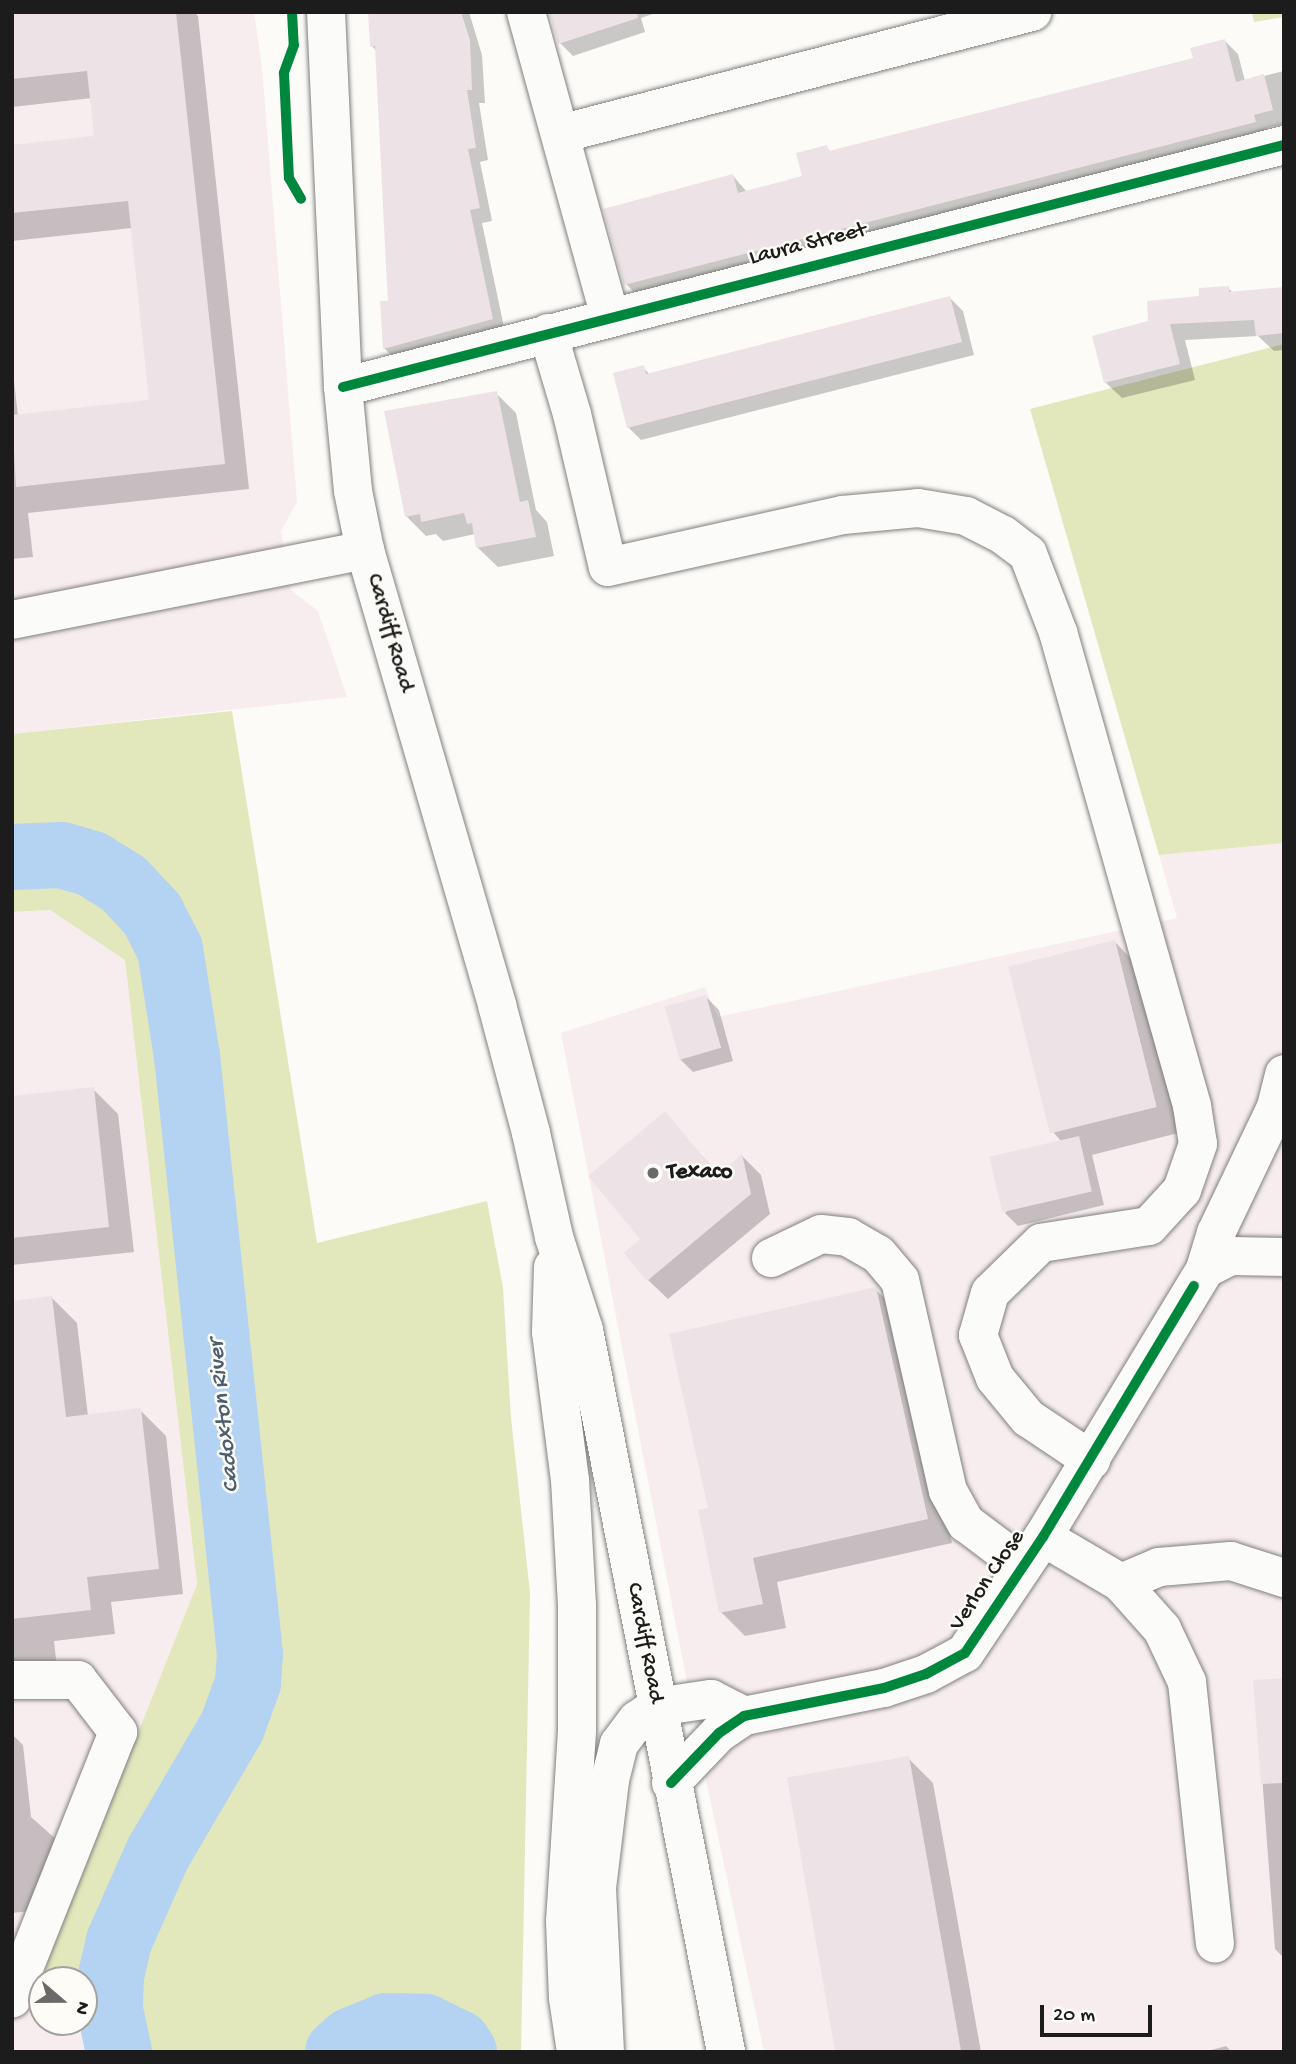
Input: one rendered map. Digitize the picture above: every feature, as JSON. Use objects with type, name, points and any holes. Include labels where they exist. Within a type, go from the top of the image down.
[{"type":"main road","name":"Cardiff Road","points":[[326,12],[343,387],[353,491],[365,550],[497,1005],[531,1133],[554,1237],[584,1330],[656,1707],[726,2052]]},
{"type":"main road","points":[[526,12],[610,317]]},
{"type":"main road","points":[[560,134],[1033,12]]},
{"type":"main road","name":"Laura Street","points":[[343,387],[1284,145]]},
{"type":"main road","points":[[548,333],[572,414],[608,567],[842,515],[918,508],[966,516],[1003,535],[1028,554],[1058,632],[1192,1106],[1198,1144],[1182,1190],[1149,1226],[1041,1243],[990,1293],[978,1335],[995,1378],[1028,1418],[1091,1460]]},
{"type":"main road","points":[[12,621],[365,550]]},
{"type":"main road","name":"Verlon Close","points":[[671,1783],[719,1733],[744,1716],[884,1688],[926,1674],[965,1653],[1091,1460],[1199,1278],[1216,1233],[1276,1107],[1284,1074]]},
{"type":"main road","points":[[771,1258],[821,1234],[848,1237],[878,1254],[900,1280],[948,1491],[966,1523],[1121,1583],[1162,1629],[1187,1682],[1215,1944]]},
{"type":"main road","name":"Cardiff Road","points":[[554,1237],[551,1332],[570,1480],[577,1605],[577,1731],[565,1921],[568,1998],[576,2052]]},
{"type":"main road","points":[[1199,1278],[1231,1256],[1284,1257]]},
{"type":"main road","points":[[1121,1583],[1159,1567],[1231,1561],[1284,1578]]},
{"type":"main road","points":[[12,1680],[78,1679],[118,1732],[12,1999]]},
{"type":"main road","points":[[605,2052],[597,1888],[610,1780],[619,1744],[637,1720],[656,1707],[711,1699],[744,1716]]},
{"type":"shaded area","points":[[12,12],[254,12],[262,68],[297,502],[281,531],[291,590],[318,611],[347,697],[12,734]]},
{"type":"shaded area","points":[[1284,843],[1284,2052],[764,2052],[707,1785],[561,1033],[705,987],[718,1017],[1177,918],[1159,855]]},
{"type":"shaded area","points":[[50,910],[125,960],[197,1584],[46,1966],[28,1966],[28,2036],[91,2036],[92,2052],[12,2052],[12,912]]},
{"type":"green space","points":[[1252,12],[1284,12],[1284,17],[1254,22]]},
{"type":"green space","points":[[1284,344],[1284,843],[1159,855],[1030,409]]},
{"type":"green space","points":[[232,711],[317,1243],[487,1201],[503,1288],[511,1418],[530,1593],[521,2052],[92,2052],[91,2036],[98,2036],[98,1966],[46,1966],[197,1584],[125,960],[50,910],[12,912],[12,734]]},
{"type":"building","points":[[12,12],[176,12],[225,464],[16,487],[12,415],[149,400],[128,201],[12,213],[12,145],[94,136],[87,71],[12,79]]},
{"type":"building","points":[[368,12],[461,12],[470,40],[472,90],[467,90],[476,148],[468,149],[480,208],[470,210],[493,319],[383,349],[380,301],[388,301],[375,46],[370,47]]},
{"type":"building","points":[[549,12],[637,12],[638,18],[558,44]]},
{"type":"building","points":[[1225,39],[1236,82],[1264,74],[1273,110],[1254,115],[1256,122],[624,285],[603,209],[733,174],[738,193],[802,176],[796,153],[827,145],[829,151],[1193,58],[1190,48]]},
{"type":"building","points":[[1229,286],[1229,292],[1284,287],[1284,333],[1256,336],[1254,320],[1170,324],[1180,364],[1104,383],[1092,336],[1148,321],[1147,301],[1199,296],[1199,288]]},
{"type":"building","points":[[950,296],[962,342],[627,428],[613,373],[644,365],[646,374]]},
{"type":"building","points":[[497,391],[520,502],[528,500],[536,537],[476,548],[472,523],[467,524],[464,513],[421,522],[420,514],[405,517],[384,411]]},
{"type":"building","points":[[1115,940],[1157,1107],[1050,1134],[1008,967]]},
{"type":"building","points":[[706,995],[721,1048],[680,1060],[665,1007]]},
{"type":"building","points":[[94,1087],[109,1227],[12,1238],[12,1096]]},
{"type":"building","points":[[665,1111],[718,1175],[742,1154],[751,1194],[647,1281],[624,1253],[640,1239],[588,1176]]},
{"type":"building","points":[[1079,1136],[1092,1192],[1002,1212],[989,1157]]},
{"type":"building","points":[[876,1287],[928,1519],[753,1558],[763,1604],[719,1613],[698,1510],[708,1508],[669,1334]]},
{"type":"building","points":[[52,1296],[66,1417],[141,1408],[159,1569],[87,1577],[91,1610],[12,1619],[12,1301]]},
{"type":"building","points":[[1284,1678],[1284,1783],[1261,1784],[1253,1680]]},
{"type":"building","points":[[909,1756],[961,2052],[835,2052],[787,1778]]},
{"type":"waterway","name":"Cadoxton River","points":[[12,857],[61,855],[92,864],[123,883],[152,914],[170,949],[187,1056],[250,1654],[248,1683],[232,1727],[158,1853],[119,1941],[111,1976],[110,2010],[119,2052]]},
{"type":"waterway","name":"Cadoxton River","points":[[338,2052],[352,2040],[386,2026],[425,2027],[458,2043],[464,2052]]},
{"type":"cycle path","points":[[292,12],[294,45],[284,73],[289,178],[301,199]]},
{"type":"cycle path","points":[[343,387],[1284,145]]},
{"type":"cycle path","points":[[671,1783],[719,1733],[744,1716],[884,1688],[926,1674],[965,1653],[1043,1537],[1194,1286]]},
{"type":"place","name":"Texaco","points":[[653,1173]]}]
